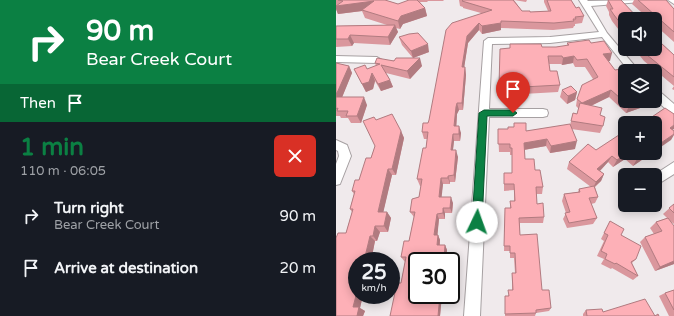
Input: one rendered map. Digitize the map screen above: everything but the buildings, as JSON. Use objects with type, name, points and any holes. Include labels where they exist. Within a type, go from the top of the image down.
[{"type":"street","points":[[628,64],[604,34],[584,2],[640,0]]},
{"type":"street","points":[[472,316],[488,40],[550,40],[604,34]]},
{"type":"street","points":[[336,59],[378,60]]},
{"type":"street","points":[[662,99],[674,110]]},
{"type":"street","points":[[484,113],[543,113]]},
{"type":"street","points":[[336,180],[345,156],[339,146]]},
{"type":"street","points":[[662,176],[674,167]]},
{"type":"route","points":[[477,222],[484,113],[513,113]]}]
